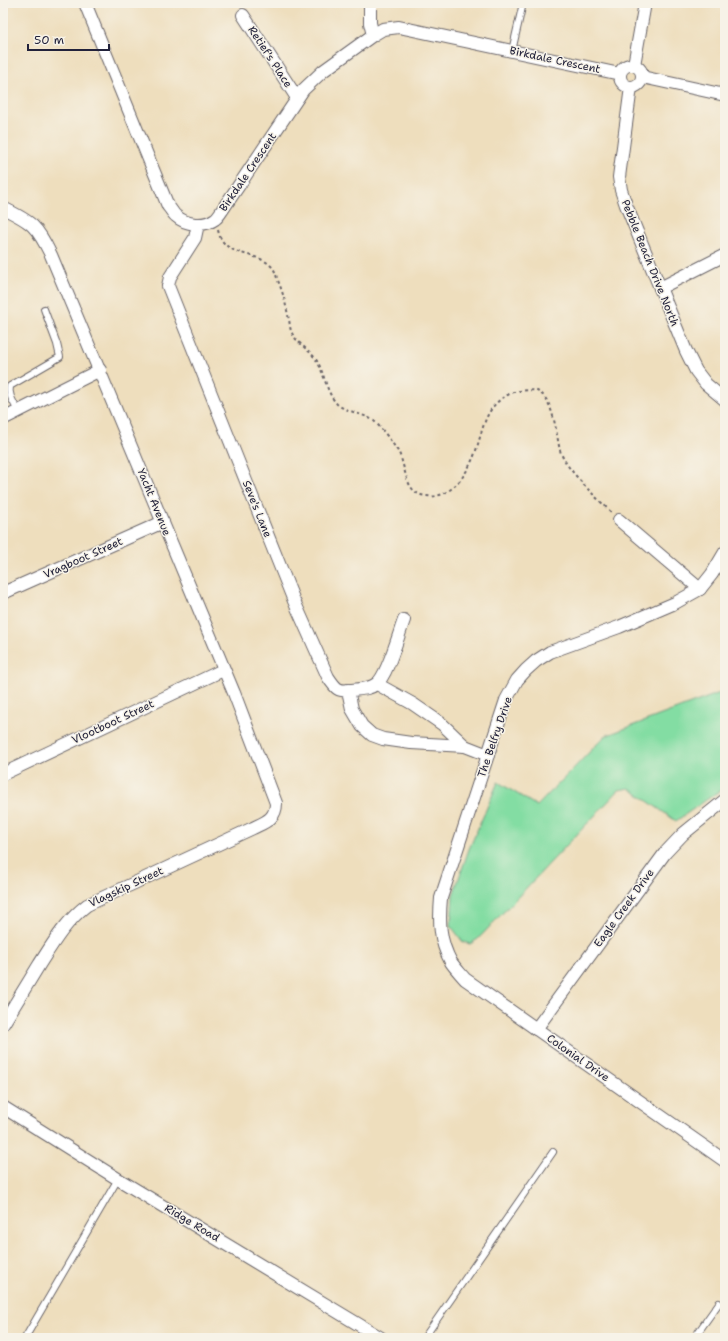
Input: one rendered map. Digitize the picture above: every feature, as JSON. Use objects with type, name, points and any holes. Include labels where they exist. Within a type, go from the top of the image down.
[{"type":"street","points":[[85,3],[168,206],[175,216],[183,221],[198,224]]},
{"type":"street","points":[[370,3],[370,23],[373,35]]},
{"type":"street","points":[[634,65],[645,3]]},
{"type":"street","name":"Retief's Place","points":[[243,15],[297,98]]},
{"type":"street","name":"Birkdale Crescent","points":[[198,224],[215,219],[223,210],[297,98],[307,86],[323,71],[383,29],[399,26],[620,74]]},
{"type":"street","points":[[634,65],[639,68],[642,77],[639,84],[630,87],[624,84],[620,78],[620,74],[621,70],[627,66],[634,65]]},
{"type":"street","points":[[642,77],[725,95]]},
{"type":"street","name":"Pebble Beach Drive North","points":[[630,87],[619,177],[621,190],[686,351],[696,371],[706,384],[725,400]]},
{"type":"street","name":"Yacht Avenue","points":[[3,208],[25,219],[35,228],[43,240],[100,370],[223,670],[234,693],[276,803],[274,815]]},
{"type":"street","name":"Seve's Lane","points":[[198,224],[196,238],[170,277],[168,286],[294,601],[328,677],[334,687],[341,691],[368,688],[377,684]]},
{"type":"street","points":[[660,288],[725,256]]},
{"type":"street","points":[[3,419],[100,370]]},
{"type":"street","points":[[619,520],[700,589]]},
{"type":"street","name":"Vragboot Street","points":[[3,593],[163,522]]},
{"type":"street","name":"The Belfry Drive","points":[[443,944],[439,922],[441,898],[506,700],[517,680],[536,661],[550,652],[619,627],[668,606],[700,589],[712,574],[725,552]]},
{"type":"street","points":[[404,620],[384,674],[377,684],[413,704],[436,720],[465,746]]},
{"type":"street","name":"Vlootboot Street","points":[[3,774],[223,670]]},
{"type":"street","points":[[348,690],[352,709],[362,726],[372,735],[383,739],[404,742],[465,746],[488,755]]},
{"type":"street","name":"Eagle Creek Drive","points":[[536,1029],[664,853],[683,834],[725,800]]},
{"type":"street","name":"Vlagskip Street","points":[[3,1024],[68,922],[87,905],[254,828],[269,820],[274,815]]},
{"type":"street","name":"Colonial Drive","points":[[443,944],[452,962],[465,979],[725,1161]]},
{"type":"street","name":"Ridge Road","points":[[3,1107],[118,1179],[381,1338]]},
{"type":"lane","points":[[512,51],[523,3]]},
{"type":"lane","points":[[18,411],[10,396],[10,386],[60,357],[57,344],[44,309]]},
{"type":"lane","points":[[424,1338],[553,1152]]},
{"type":"lane","points":[[26,1338],[118,1179]]},
{"type":"lane","points":[[694,1338],[718,1303]]},
{"type":"path","points":[[215,219],[220,239],[231,249],[261,259],[274,269],[284,295],[292,334],[315,357],[321,368],[329,392],[338,405],[373,420],[380,428],[398,452],[407,481],[415,492],[423,496],[435,497],[451,490],[462,479],[474,456],[483,424],[495,404],[508,395],[519,390],[537,391],[547,400],[555,423],[560,452],[572,472],[619,520]]},
{"type":"green space","points":[[725,691],[725,787],[676,821],[629,788],[619,790],[478,939],[470,944],[463,942],[451,926],[453,895],[469,849],[498,782],[537,806],[605,736]]}]
